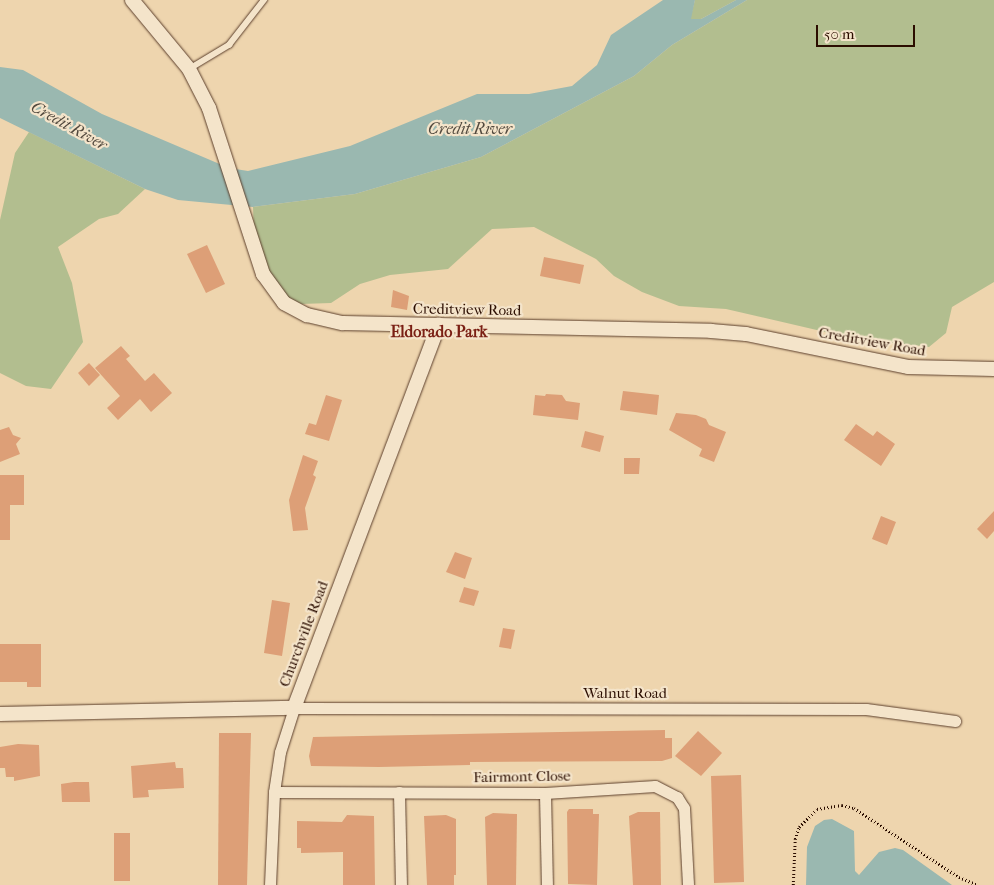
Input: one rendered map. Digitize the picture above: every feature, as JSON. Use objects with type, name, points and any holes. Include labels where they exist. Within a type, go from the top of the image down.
[{"type":"street","name":"Creditview Road","points":[[132,0],[189,69],[224,148],[263,274],[284,303],[294,308],[325,321],[343,323],[711,331],[746,334],[908,367],[994,370]]},
{"type":"street","name":"Churchville Road","points":[[0,714],[294,708],[439,325]]},
{"type":"street","name":"Walnut Road","points":[[294,708],[866,709],[955,721]]},
{"type":"street","points":[[270,885],[274,792],[280,752],[294,708]]},
{"type":"street","name":"Fairmont Close","points":[[274,792],[545,793],[655,786],[667,790],[677,797],[687,820],[688,885]]},
{"type":"street","points":[[398,792],[401,885]]},
{"type":"street","points":[[545,793],[547,885]]},
{"type":"lane","points":[[189,69],[229,45],[264,0]]},
{"type":"path","points":[[793,885],[795,839],[799,826],[817,809],[836,805],[854,808],[959,877],[978,885]]},
{"type":"green space","points":[[695,0],[736,0],[701,19],[690,19]]},
{"type":"green space","points":[[747,0],[994,0],[994,282],[952,307],[946,333],[929,347],[851,338],[726,309],[679,306],[642,292],[614,276],[596,259],[534,227],[492,229],[448,269],[390,275],[360,284],[331,303],[301,304],[267,289],[255,264],[253,207],[355,194],[481,157],[634,76],[672,45]]},
{"type":"green space","points":[[29,132],[145,189],[118,214],[99,219],[58,247],[72,283],[83,342],[51,389],[26,386],[0,373],[0,220],[15,153]]},
{"type":"water","name":"Credit River","points":[[663,0],[695,0],[691,19],[701,19],[736,0],[747,0],[672,45],[634,76],[481,157],[355,194],[253,207],[178,200],[145,189],[0,118],[0,67],[23,70],[102,114],[229,168],[248,171],[350,146],[477,94],[529,94],[572,86],[597,65],[611,35]]},
{"type":"water","points":[[832,819],[854,831],[855,871],[859,875],[879,852],[895,848],[903,850],[952,885],[806,885],[807,847],[815,826],[824,820]]},
{"type":"building","points":[[207,245],[225,284],[206,293],[187,254]]},
{"type":"building","points":[[544,257],[584,265],[580,284],[540,276]]},
{"type":"building","points":[[393,290],[409,296],[407,310],[391,307]]},
{"type":"building","points":[[121,346],[130,356],[126,359],[145,381],[154,373],[172,393],[151,412],[140,399],[118,420],[107,408],[120,396],[95,368]]},
{"type":"building","points":[[89,363],[100,375],[89,386],[78,373]]},
{"type":"building","points":[[623,391],[659,395],[657,415],[620,410]]},
{"type":"building","points":[[546,394],[562,395],[566,401],[580,403],[578,420],[533,415],[535,395],[545,396]]},
{"type":"building","points":[[326,395],[342,400],[329,441],[305,434],[309,423],[316,425]]},
{"type":"building","points":[[676,413],[696,415],[706,419],[709,425],[726,432],[714,462],[699,456],[702,449],[669,430]]},
{"type":"building","points":[[856,424],[873,436],[877,431],[895,444],[881,466],[844,440]]},
{"type":"building","points":[[9,427],[13,435],[21,438],[16,444],[20,454],[0,462],[0,430]]},
{"type":"building","points":[[585,431],[604,436],[600,452],[581,447]]},
{"type":"building","points":[[303,455],[318,461],[313,475],[316,477],[305,508],[308,530],[293,531],[289,500]]},
{"type":"building","points":[[624,458],[640,458],[639,474],[624,474]]},
{"type":"building","points":[[0,475],[24,475],[24,505],[10,505],[10,540],[0,540]]},
{"type":"building","points":[[994,511],[994,531],[987,539],[977,529]]},
{"type":"building","points":[[881,516],[896,522],[887,545],[872,539]]},
{"type":"building","points":[[455,552],[472,558],[465,579],[446,572]]},
{"type":"building","points":[[464,587],[479,591],[474,606],[459,602]]},
{"type":"building","points":[[272,600],[290,603],[282,656],[264,653]]},
{"type":"building","points":[[503,628],[515,630],[511,649],[499,647]]},
{"type":"building","points":[[0,644],[41,644],[41,687],[27,687],[27,682],[0,682]]},
{"type":"building","points":[[665,730],[665,738],[672,738],[672,758],[662,761],[470,762],[470,765],[379,767],[311,766],[309,756],[313,737]]},
{"type":"building","points":[[698,731],[722,753],[701,776],[675,756]]},
{"type":"building","points":[[219,733],[251,733],[247,885],[218,885]]},
{"type":"building","points":[[18,744],[39,745],[40,776],[14,781],[14,777],[6,777],[5,768],[0,768],[0,747]]},
{"type":"building","points":[[175,762],[176,768],[183,768],[184,788],[148,790],[149,797],[133,798],[131,766]]},
{"type":"building","points":[[741,775],[744,882],[714,883],[711,776]]},
{"type":"building","points":[[89,782],[90,802],[62,802],[61,784]]},
{"type":"building","points":[[569,809],[593,809],[593,814],[599,814],[597,885],[568,884],[567,812]]},
{"type":"building","points":[[638,812],[660,812],[661,885],[633,885],[629,816]]},
{"type":"building","points":[[493,813],[517,814],[516,885],[487,885],[485,817]]},
{"type":"building","points":[[347,815],[374,816],[375,885],[343,885],[343,852],[301,853],[301,848],[297,848],[297,821],[342,822]]},
{"type":"building","points":[[446,815],[456,819],[456,875],[454,875],[454,885],[427,885],[424,816]]},
{"type":"building","points":[[114,833],[130,833],[130,881],[114,881]]},
{"type":"district","name":"Eldorado Park","points":[[439,332]]}]
